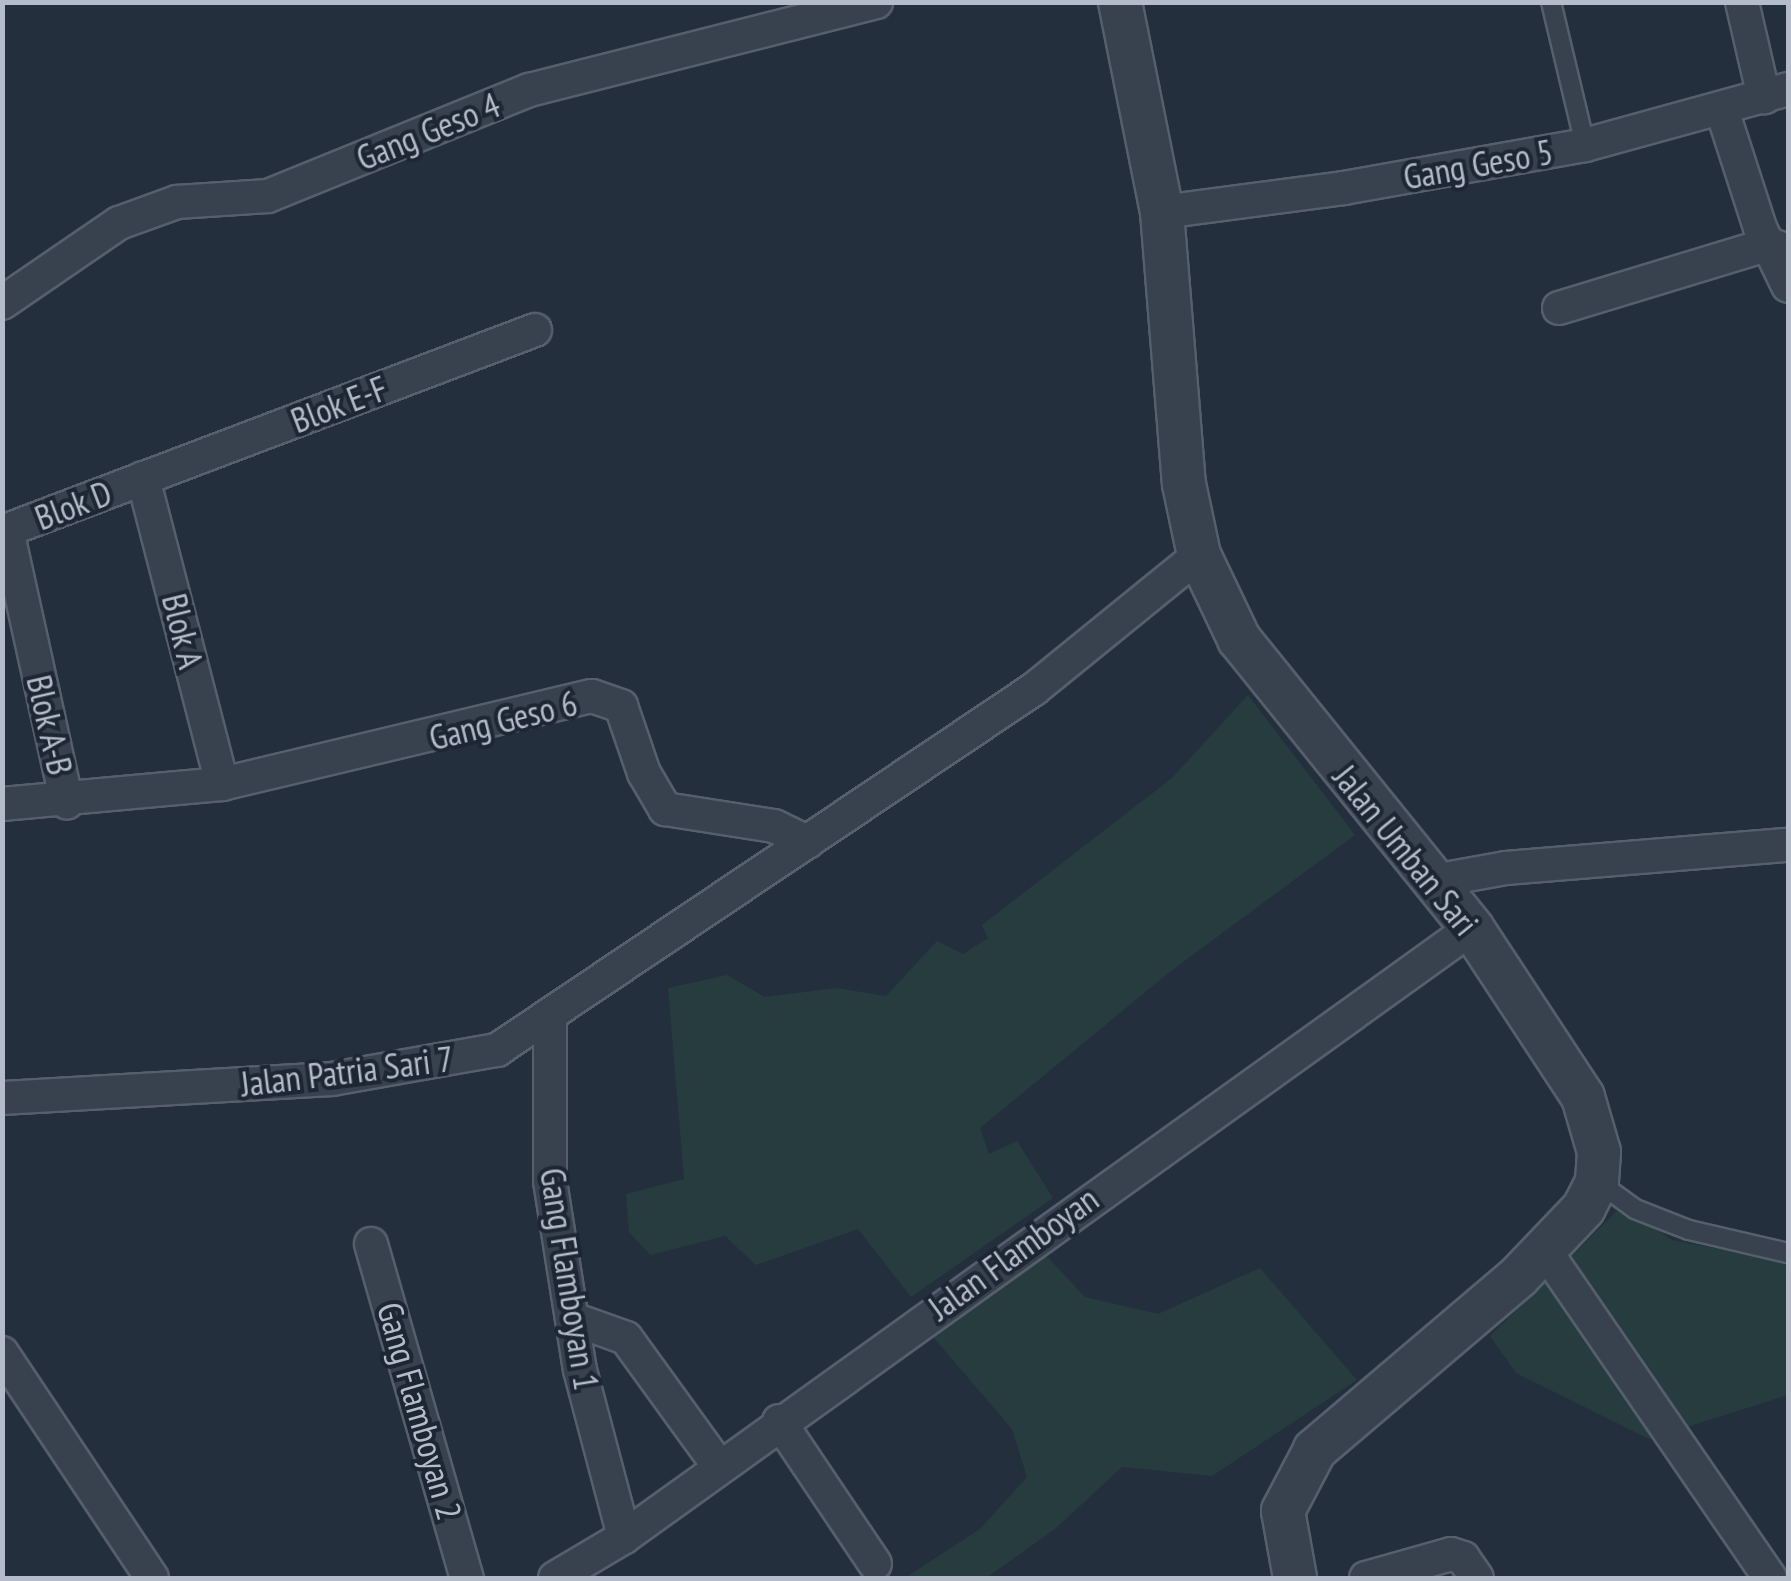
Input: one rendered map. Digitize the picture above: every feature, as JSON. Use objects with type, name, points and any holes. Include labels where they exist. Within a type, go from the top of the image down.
[{"type":"street","name":"Gang Geso 4","points":[[2,304],[120,224],[177,202],[268,196],[529,90],[876,2]]},
{"type":"street","name":"Jalan Umban Sari","points":[[1120,2],[1162,212],[1184,484],[1199,555],[1239,638],[1472,928],[1595,1122],[1597,1182]]},
{"type":"street","points":[[1742,2],[1776,93]]},
{"type":"street","name":"Gang Geso 5","points":[[1162,212],[1344,188],[1585,145],[1776,93]]},
{"type":"street","points":[[1722,110],[1779,248],[1788,286]]},
{"type":"street","points":[[1559,308],[1779,248]]},
{"type":"street","name":"Blok E-F","points":[[143,478],[535,330]]},
{"type":"street","name":"Blok D","points":[[4,531],[143,478]]},
{"type":"street","name":"Blok A","points":[[143,478],[222,784]]},
{"type":"street","name":"Blok A-B","points":[[4,531],[68,802]]},
{"type":"street","points":[[806,842],[1034,689],[1199,555]]},
{"type":"street","name":"Gang Geso 6","points":[[2,804],[68,802],[222,784],[592,696],[621,706],[644,773],[666,810],[774,826],[806,842]]},
{"type":"street","name":"Jalan Patria Sari 7","points":[[2,1098],[409,1070],[497,1050],[550,1018],[806,842]]},
{"type":"street","points":[[1434,881],[1506,868],[1788,845]]},
{"type":"street","name":"Jalan Flamboyan","points":[[555,1578],[624,1537],[718,1465],[1472,928]]},
{"type":"street","name":"Gang Flamboyan 1","points":[[550,1018],[550,1182],[573,1320],[624,1537]]},
{"type":"street","points":[[1295,1578],[1282,1511],[1314,1450],[1544,1249],[1584,1208],[1597,1182]]},
{"type":"street","name":"Gang Flamboyan 2","points":[[371,1244],[467,1578]]},
{"type":"street","points":[[1544,1249],[1770,1578]]},
{"type":"street","points":[[573,1320],[626,1338],[718,1465]]},
{"type":"street","points":[[2,1353],[152,1578]]},
{"type":"street","points":[[780,1421],[876,1564]]},
{"type":"street","points":[[1366,1578],[1457,1554],[1477,1578]]},
{"type":"lane","points":[[1551,2],[1585,145]]},
{"type":"lane","points":[[1597,1182],[1635,1209],[1689,1230],[1788,1253]]},
{"type":"green space","points":[[1248,695],[1355,835],[1171,971],[980,1128],[989,1154],[1017,1141],[1053,1198],[911,1297],[858,1229],[756,1265],[725,1236],[650,1255],[629,1232],[626,1194],[684,1179],[668,988],[727,975],[765,997],[836,988],[886,996],[937,941],[963,954],[988,938],[982,925],[1172,778]]},
{"type":"green space","points":[[1623,1205],[1672,1240],[1788,1262],[1788,1395],[1649,1439],[1516,1373],[1490,1336]]},
{"type":"green space","points":[[1038,1247],[1085,1297],[1158,1314],[1260,1268],[1357,1380],[1212,1476],[1122,1467],[1055,1529],[986,1578],[905,1578],[980,1529],[1027,1477],[1012,1429],[927,1330]]}]
